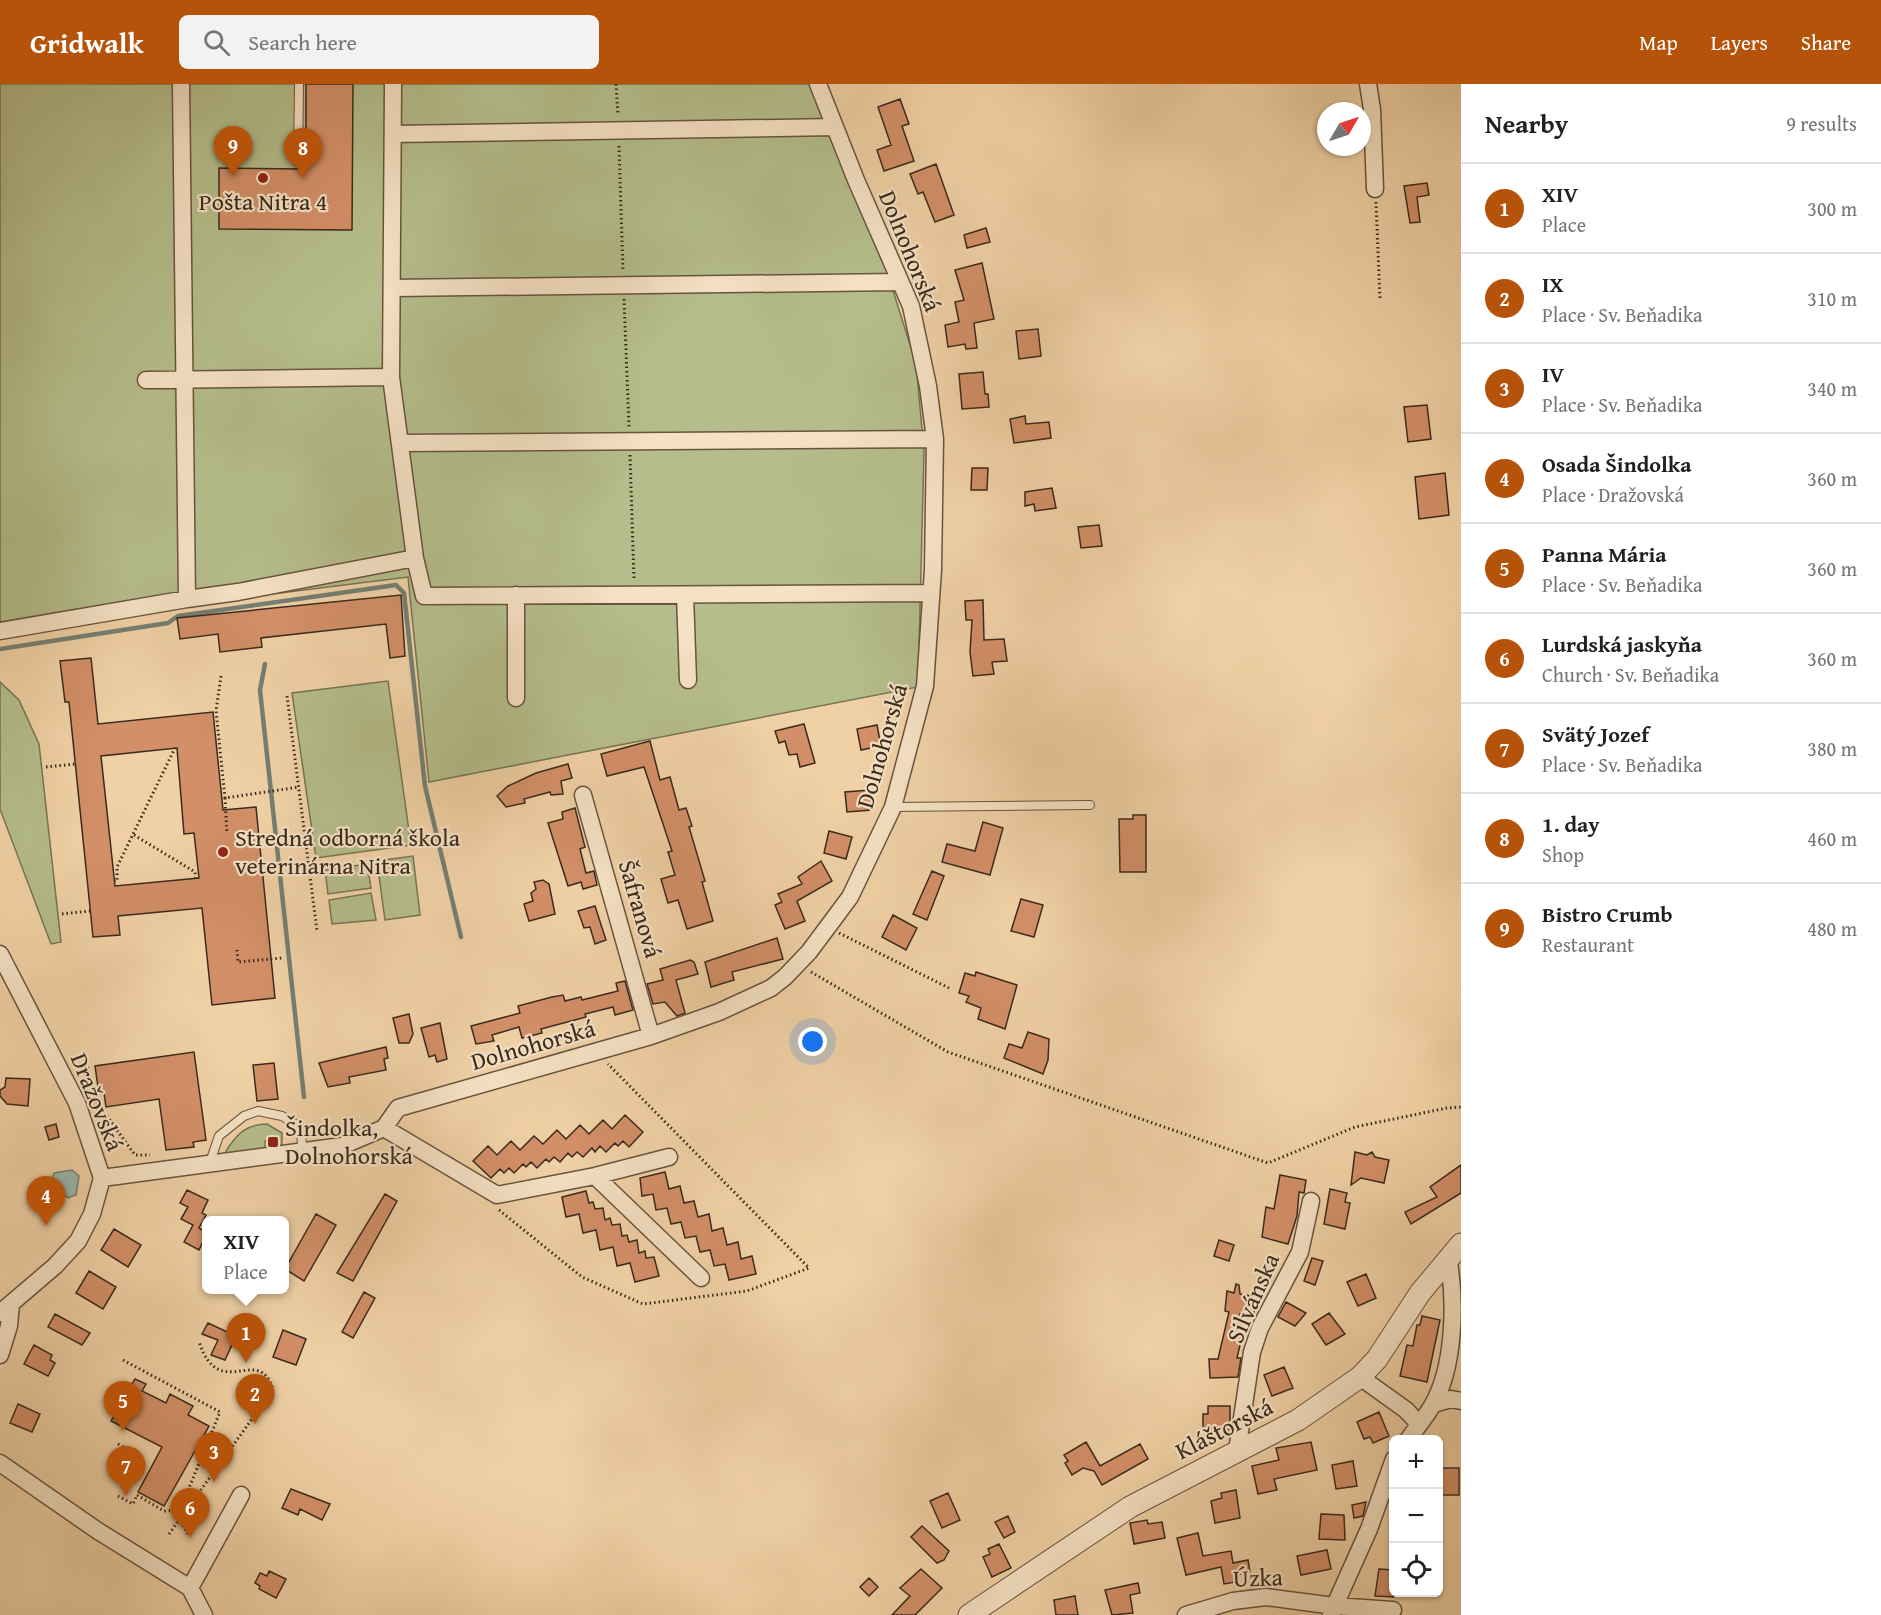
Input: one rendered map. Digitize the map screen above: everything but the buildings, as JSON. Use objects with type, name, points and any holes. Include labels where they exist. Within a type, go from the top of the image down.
[{"type":"street","points":[[181,84],[187,599]]},
{"type":"street","points":[[393,84],[391,376],[415,558],[424,596],[931,593]]},
{"type":"street","name":"Dolnohorská","points":[[102,1178],[130,1172],[208,1165],[342,1146],[384,1128],[398,1108],[651,1036],[719,1012],[771,988],[798,964],[850,897],[893,807],[925,686],[931,593],[935,439],[928,386],[911,306],[818,84]]},
{"type":"street","points":[[1368,84],[1372,108],[1375,189]]},
{"type":"street","points":[[393,134],[835,127]]},
{"type":"street","points":[[392,288],[900,282]]},
{"type":"street","points":[[146,380],[391,376]]},
{"type":"street","points":[[400,443],[935,439]]},
{"type":"street","points":[[0,632],[238,592],[415,558]]},
{"type":"street","points":[[685,595],[688,680]]},
{"type":"street","points":[[516,596],[516,698]]},
{"type":"street","name":"Šafranová","points":[[582,795],[651,1036]]},
{"type":"street","name":"Dražovská","points":[[2,963],[77,1103],[102,1178],[92,1214],[78,1241],[55,1266],[5,1309]]},
{"type":"street","points":[[384,1128],[497,1195],[596,1176],[669,1157]]},
{"type":"street","points":[[596,1176],[701,1278]]},
{"type":"street","name":"Silvánska","points":[[1237,1451],[1252,1352],[1260,1328],[1300,1252],[1311,1201]]},
{"type":"street","points":[[1411,1435],[1433,1404],[1446,1367],[1454,1304],[1455,1250]]},
{"type":"street","name":"Kláštorská","points":[[969,1615],[1130,1507],[1298,1420],[1360,1377],[1377,1359],[1420,1293],[1455,1250]]},
{"type":"street","points":[[0,1355],[9,1326],[5,1309]]},
{"type":"street","points":[[1360,1377],[1406,1410],[1419,1424]]},
{"type":"street","points":[[1433,1404],[1450,1399],[1461,1401]]},
{"type":"street","points":[[0,1463],[98,1531],[190,1588],[204,1615]]},
{"type":"street","points":[[1333,1610],[1369,1529],[1389,1473]]},
{"type":"street","points":[[190,1588],[241,1495]]},
{"type":"street","name":"Úzka","points":[[1186,1615],[1233,1600],[1266,1597],[1333,1610],[1393,1610]]},
{"type":"lane","points":[[298,162],[299,84]]},
{"type":"lane","points":[[893,807],[1090,806]]},
{"type":"lane","points":[[208,1165],[219,1136],[244,1116],[258,1111],[282,1116],[300,1127],[303,1152]]},
{"type":"path","points":[[616,84],[635,595]]},
{"type":"path","points":[[1375,189],[1380,300]]},
{"type":"path","points":[[221,676],[216,711],[227,834]]},
{"type":"path","points":[[287,696],[317,931]]},
{"type":"path","points":[[114,881],[117,881],[117,867],[175,748]]},
{"type":"path","points":[[46,767],[75,764]]},
{"type":"path","points":[[225,798],[298,787]]},
{"type":"path","points":[[134,835],[195,872],[196,881]]},
{"type":"path","points":[[63,914],[90,911]]},
{"type":"path","points":[[828,926],[951,989]]},
{"type":"path","points":[[237,950],[238,962],[282,958]]},
{"type":"path","points":[[808,970],[948,1052],[1268,1163],[1355,1127],[1461,1107]]},
{"type":"path","points":[[497,1195],[494,1206],[582,1277],[643,1304],[747,1291],[808,1268],[596,1052]]},
{"type":"path","points":[[83,1062],[87,1062],[92,1094],[135,1155],[158,1155]]},
{"type":"path","points":[[169,1534],[273,1390],[270,1378],[261,1371],[247,1368],[235,1373],[223,1373],[204,1356],[199,1342]]},
{"type":"path","points":[[123,1360],[219,1413],[180,1510],[180,1520],[188,1534]]},
{"type":"path","points":[[118,1444],[140,1457]]},
{"type":"path","points":[[118,1496],[132,1504],[137,1496],[164,1511],[180,1510]]},
{"type":"green space","points":[[0,84],[812,84],[881,252],[916,364],[924,451],[918,687],[429,782],[408,577],[0,628]]},
{"type":"green space","points":[[388,681],[411,845],[316,858],[292,693]]},
{"type":"green space","points":[[0,682],[19,700],[39,744],[61,942],[51,944],[0,809]]},
{"type":"green space","points":[[413,856],[420,915],[385,920],[377,861]]},
{"type":"green space","points":[[367,864],[371,888],[328,894],[325,870]]},
{"type":"green space","points":[[371,893],[376,920],[332,924],[329,900]]},
{"type":"green space","points":[[267,1124],[282,1133],[282,1146],[276,1150],[276,1140],[265,1141],[265,1150],[228,1156],[226,1151],[243,1131],[253,1126]]},
{"type":"shaded area","points":[[72,1170],[79,1176],[76,1195],[68,1198],[51,1182],[54,1173]]},
{"type":"waterway","points":[[0,649],[168,623],[178,616],[396,585],[404,593],[425,786],[461,937]]},
{"type":"waterway","points":[[265,664],[260,690],[304,1097]]},
{"type":"place","name":"Bistro Crumb","points":[[233,176]]},
{"type":"place","name":"Pošta Nitra 4","points":[[263,178]]},
{"type":"place","name":"1. day","points":[[303,178]]},
{"type":"place","name":"Stredná odborná škola veterinárna Nitra","points":[[223,852]]},
{"type":"place","name":"Šindolka, Dolnohorská","points":[[273,1142]]},
{"type":"place","name":"Osada Šindolka","points":[[46,1226]]},
{"type":"place","name":"XIV","points":[[246,1363]]},
{"type":"place","name":"IX","points":[[255,1424]]},
{"type":"place","name":"Panna Mária","points":[[123,1431]]},
{"type":"place","name":"IV","points":[[214,1482]]},
{"type":"place","name":"Svätý Jozef","points":[[126,1496]]},
{"type":"place","name":"Lurdská jaskyňa","points":[[190,1538]]}]
